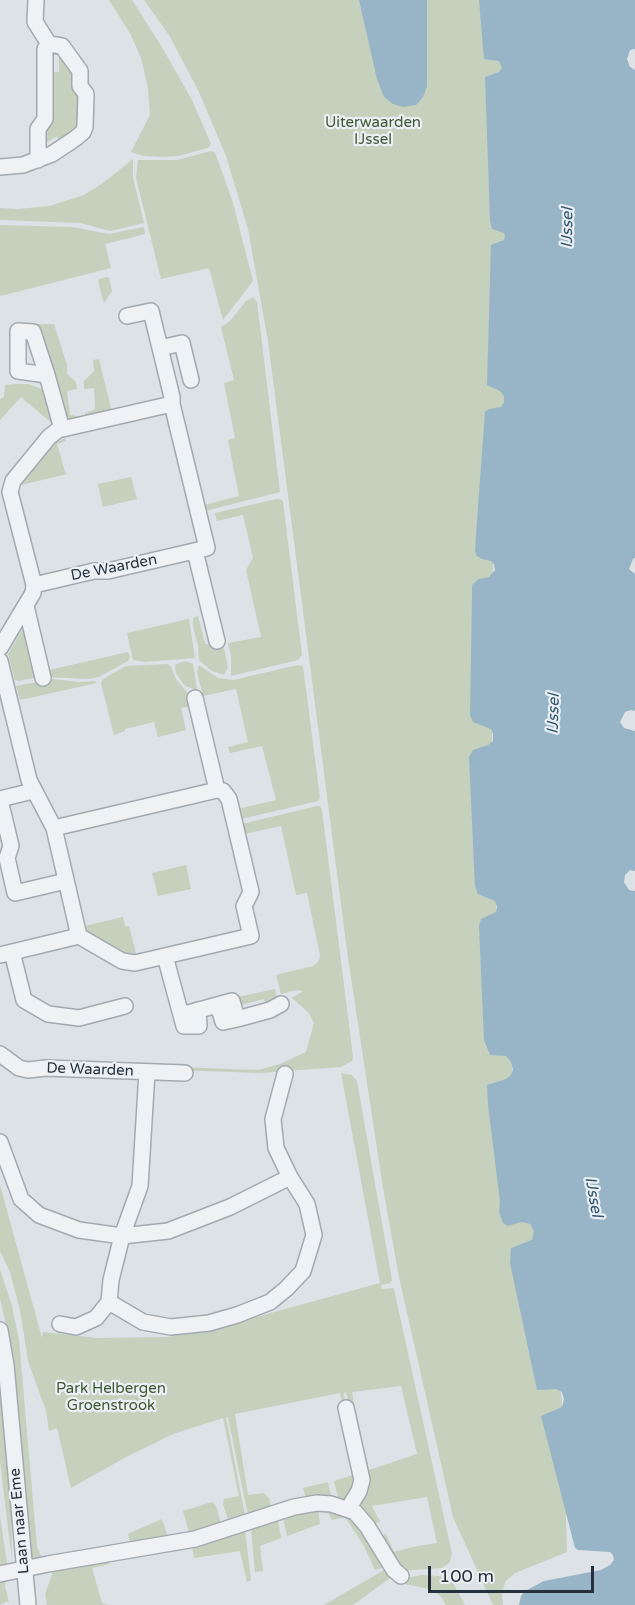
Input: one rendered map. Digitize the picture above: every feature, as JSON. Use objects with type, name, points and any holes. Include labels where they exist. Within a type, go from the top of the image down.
[{"type":"street","points":[[0,167],[23,165],[38,160],[76,138],[85,127],[86,94],[80,86],[80,71],[62,46],[49,44],[35,22],[36,0]]},
{"type":"street","points":[[38,160],[38,129],[45,119],[45,49],[49,44]]},
{"type":"street","points":[[127,316],[151,311],[207,548],[195,551],[217,641]]},
{"type":"street","points":[[160,348],[182,343],[190,380]]},
{"type":"street","points":[[47,375],[62,429]]},
{"type":"street","points":[[0,648],[26,606],[34,585],[10,488],[13,481],[49,437],[62,429],[172,404]]},
{"type":"street","name":"De Waarden","points":[[34,585],[195,551]]},
{"type":"street","points":[[26,606],[43,678]]},
{"type":"street","points":[[0,661],[33,791],[54,828],[79,936]]},
{"type":"street","points":[[195,698],[217,790]]},
{"type":"street","points":[[54,828],[217,790],[223,790],[229,799],[251,891],[244,906],[251,936],[130,963],[79,936],[6,954],[24,1000],[48,1014],[79,1018],[125,1006]]},
{"type":"street","points":[[33,791],[0,800],[11,846],[7,858],[15,892],[66,881]]},
{"type":"street","points":[[165,956],[181,1015],[232,1001],[237,1019],[270,1010],[280,1004]]},
{"type":"street","name":"De Waarden","points":[[0,1054],[19,1068],[28,1070],[46,1068],[185,1073]]},
{"type":"street","points":[[60,1324],[76,1327],[96,1318],[109,1302],[111,1280],[122,1236],[140,1186],[147,1072]]},
{"type":"street","points":[[109,1302],[143,1322],[171,1327],[218,1322],[270,1302],[303,1271],[314,1235],[306,1204],[276,1148],[273,1119],[285,1074]]},
{"type":"street","points":[[0,1142],[21,1199],[39,1215],[79,1230],[122,1236],[168,1231],[230,1207],[290,1177]]},
{"type":"street","name":"Laan naar Eme","points":[[0,1330],[6,1365],[28,1605]]},
{"type":"street","points":[[346,1408],[362,1480],[359,1491],[348,1509]]},
{"type":"street","points":[[0,1574],[195,1539],[305,1505],[331,1503],[348,1509],[362,1518],[394,1570],[400,1575]]},
{"type":"green space","points":[[109,0],[132,0],[192,100],[211,144],[208,148],[178,156],[164,157],[144,156],[131,152],[150,115],[148,88],[141,58],[131,35]]},
{"type":"green space","name":"Uiterwaarden IJssel","points":[[144,0],[491,0],[502,68],[506,236],[504,402],[493,568],[492,736],[496,908],[512,1069],[562,1401],[567,1552],[515,1573],[505,1582],[502,1595],[503,1605],[493,1605],[453,1517],[399,1277],[348,958],[268,341],[248,229],[226,156],[199,92],[169,35]]},
{"type":"green space","points":[[52,48],[59,48],[76,73],[73,91],[80,95],[80,128],[61,143],[57,136],[43,145],[44,153],[41,135],[49,128],[48,72],[59,72],[59,55],[52,55]]},
{"type":"green space","points":[[211,151],[215,152],[233,203],[253,281],[223,320],[209,268],[161,279],[136,178],[138,160],[177,160]]},
{"type":"green space","points":[[133,159],[133,178],[144,223],[111,231],[80,223],[0,220],[0,208],[50,206],[84,195]]},
{"type":"green space","points":[[0,225],[72,227],[109,234],[144,227],[145,234],[105,244],[111,268],[0,296]]},
{"type":"green space","points":[[107,277],[112,291],[104,303],[98,281]]},
{"type":"green space","points":[[253,297],[257,302],[280,492],[205,511],[204,505],[239,496],[228,440],[235,438],[224,383],[234,380],[221,327],[230,321],[246,301]]},
{"type":"green space","points":[[37,324],[54,324],[67,365],[67,374],[76,382],[77,389],[67,391],[70,415],[76,416],[78,420],[64,423]]},
{"type":"green space","points":[[99,359],[112,412],[84,419],[85,413],[95,409],[94,388],[84,389],[84,381],[94,371],[93,360]]},
{"type":"green space","points":[[28,384],[45,390],[54,425],[21,397],[0,420],[0,399],[4,397],[5,385]]},
{"type":"green space","points":[[65,438],[66,441],[57,444],[67,474],[21,485],[55,443]]},
{"type":"green space","points":[[131,477],[137,499],[103,507],[98,484]]},
{"type":"green space","points":[[277,499],[283,502],[302,655],[298,660],[231,676],[231,655],[228,643],[261,637],[246,570],[253,558],[243,515],[217,521],[215,513]]},
{"type":"green space","points":[[198,616],[205,644],[223,644],[228,667],[224,675],[212,671],[199,660],[193,626],[193,618]]},
{"type":"green space","points":[[189,619],[195,658],[145,662],[133,660],[127,633]]},
{"type":"green space","points":[[26,624],[39,677],[19,681],[15,680],[8,654]]},
{"type":"green space","points":[[128,652],[130,657],[128,661],[99,677],[87,679],[46,677],[45,671]]},
{"type":"green space","points":[[186,661],[193,664],[197,690],[185,686],[177,675],[176,664]]},
{"type":"green space","points":[[168,664],[176,679],[191,697],[193,706],[181,708],[186,730],[158,737],[154,722],[125,729],[114,735],[101,683],[103,679],[126,666]]},
{"type":"green space","points":[[199,665],[218,678],[233,680],[298,665],[303,666],[320,798],[318,801],[241,819],[238,809],[276,800],[262,746],[230,753],[228,747],[248,742],[236,689],[203,696],[197,672]]},
{"type":"green space","points":[[53,679],[95,681],[97,683],[20,700],[16,686]]},
{"type":"green space","points":[[320,806],[322,810],[352,1061],[341,1067],[260,1073],[177,1070],[177,1067],[258,1070],[280,1064],[306,1052],[314,1023],[309,1013],[292,998],[303,991],[297,990],[281,994],[276,975],[313,966],[319,961],[320,955],[307,893],[296,895],[281,826],[244,834],[242,824]]},
{"type":"green space","points":[[186,865],[191,889],[158,896],[152,873]]},
{"type":"green space","points":[[123,917],[125,926],[129,926],[136,954],[126,953],[88,932],[85,926]]},
{"type":"green space","points":[[275,989],[278,1002],[266,1007],[264,999],[241,1005],[243,1012],[233,998]]},
{"type":"green space","name":"Park Helbergen Groenstrook","points":[[341,1073],[352,1075],[357,1081],[392,1280],[390,1283],[381,1285],[382,1289],[394,1289],[452,1554],[450,1562],[442,1568],[400,1571],[382,1536],[386,1534],[394,1552],[437,1543],[427,1497],[372,1506],[380,1522],[373,1524],[357,1509],[360,1450],[364,1448],[369,1470],[417,1454],[401,1386],[352,1392],[356,1413],[350,1411],[346,1392],[343,1408],[340,1393],[235,1414],[248,1495],[264,1493],[269,1498],[271,1507],[248,1515],[228,1417],[226,1417],[245,1515],[229,1523],[223,1504],[224,1499],[239,1496],[223,1418],[173,1434],[71,1488],[57,1428],[49,1431],[46,1411],[28,1361],[20,1310],[10,1272],[0,1251],[0,1185],[42,1338],[43,1332],[97,1338],[167,1337],[209,1330],[380,1283]]},
{"type":"green space","points":[[0,1269],[12,1306],[19,1340],[37,1547],[42,1558],[37,1561],[30,1552],[13,1353],[0,1299]]},
{"type":"green space","points":[[0,1366],[11,1479],[12,1561],[0,1461]]},
{"type":"green space","points":[[357,1474],[359,1481],[345,1502],[339,1500],[334,1481]]},
{"type":"green space","points":[[328,1482],[331,1496],[314,1496],[306,1499],[303,1488]]},
{"type":"green space","points":[[212,1502],[216,1506],[221,1524],[189,1532],[183,1511]]},
{"type":"green space","points":[[318,1509],[320,1524],[287,1536],[283,1517]]},
{"type":"green space","points":[[326,1509],[347,1512],[367,1538],[380,1564],[385,1567],[375,1570],[364,1546],[345,1517],[332,1520]]},
{"type":"green space","points":[[0,1516],[7,1563],[5,1587],[9,1602],[0,1605]]},
{"type":"green space","points":[[162,1519],[168,1537],[130,1543],[128,1534]]},
{"type":"green space","points":[[278,1520],[281,1538],[260,1546],[263,1571],[255,1572],[251,1527]]},
{"type":"green space","points":[[245,1530],[251,1580],[247,1582],[240,1551],[194,1558],[192,1546]]},
{"type":"green space","points":[[108,1559],[109,1564],[92,1568],[102,1603],[109,1605],[47,1605],[45,1594],[52,1575],[52,1567]]},
{"type":"green space","points":[[384,1570],[390,1578],[356,1603],[324,1605]]},
{"type":"green space","points":[[421,1575],[439,1576],[453,1583],[465,1605],[446,1605],[434,1590],[400,1583],[406,1578]]},
{"type":"water","points":[[359,0],[427,0],[427,86],[423,97],[416,105],[403,107],[393,104],[384,97],[377,79]]},
{"type":"water","name":"IJssel","points":[[479,0],[635,0],[635,49],[630,50],[627,59],[630,67],[635,70],[635,558],[629,569],[635,574],[635,711],[625,712],[620,722],[624,728],[635,731],[635,871],[630,870],[625,875],[624,882],[629,890],[635,891],[635,1605],[519,1605],[525,1591],[544,1581],[601,1570],[614,1560],[610,1552],[575,1548],[541,1416],[562,1407],[564,1399],[562,1392],[556,1389],[537,1390],[510,1263],[511,1248],[532,1240],[534,1231],[530,1224],[522,1222],[507,1226],[503,1223],[499,1212],[500,1202],[488,1105],[487,1085],[506,1079],[513,1070],[506,1056],[490,1055],[484,1040],[479,926],[481,919],[496,912],[497,907],[495,901],[478,894],[475,886],[469,757],[473,750],[493,741],[491,729],[473,722],[470,715],[472,585],[479,579],[489,577],[495,570],[491,561],[477,556],[475,551],[485,412],[501,407],[504,402],[504,396],[500,391],[487,385],[491,245],[504,240],[505,236],[504,233],[492,229],[490,220],[485,77],[499,72],[502,68],[499,61],[484,59]]}]
